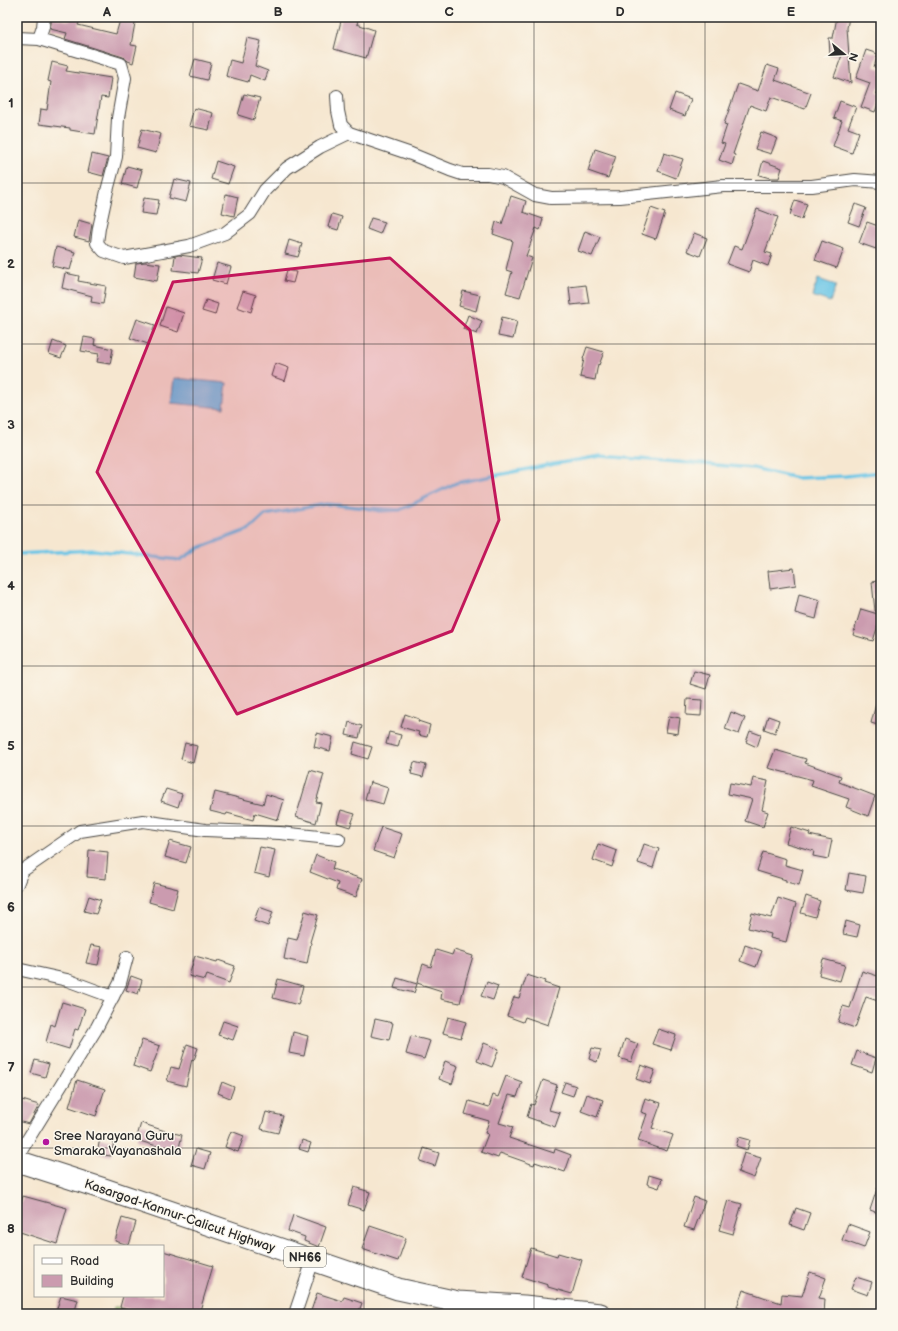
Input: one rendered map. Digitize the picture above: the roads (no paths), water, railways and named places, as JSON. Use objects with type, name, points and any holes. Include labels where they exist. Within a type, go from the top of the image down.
[{"type":"highway","name":"Kasargod-Kannur-Calicut Highway","points":[[17,1162],[104,1189],[398,1289],[458,1302],[542,1311],[600,1314]]},
{"type":"street","points":[[39,39],[43,27],[44,17]]},
{"type":"street","points":[[17,38],[39,39],[121,64],[125,78],[118,118],[116,157],[107,191],[97,243],[104,252],[124,258],[189,246],[225,233],[250,214],[265,190],[287,168],[320,147],[349,134]]},
{"type":"street","points":[[337,96],[341,125],[349,134],[411,154],[462,174],[488,174],[503,177],[535,195],[551,198],[620,197],[723,186],[812,186],[855,180],[881,182]]},
{"type":"street","points":[[17,884],[22,871],[80,831],[143,821],[205,830],[280,833],[339,839]]},
{"type":"street","points":[[17,1157],[88,1043],[120,983],[126,957]]},
{"type":"street","points":[[17,969],[67,980],[113,997]]},
{"type":"street","points":[[295,1314],[313,1260]]},
{"type":"water","points":[[818,279],[836,285],[830,302],[812,296]]},
{"type":"water","points":[[174,378],[227,383],[224,408],[171,403]]},
{"type":"waterway","points":[[400,510],[367,508],[379,511],[400,510],[456,483],[601,456],[753,468],[797,478],[846,476],[881,472]]},
{"type":"waterway","points":[[17,554],[94,550],[180,560],[199,548],[250,529],[265,515],[326,504],[367,508]]},
{"type":"place","name":"Sree Narayana Guru Smaraka Vayanashala","points":[[46,1142]]}]
